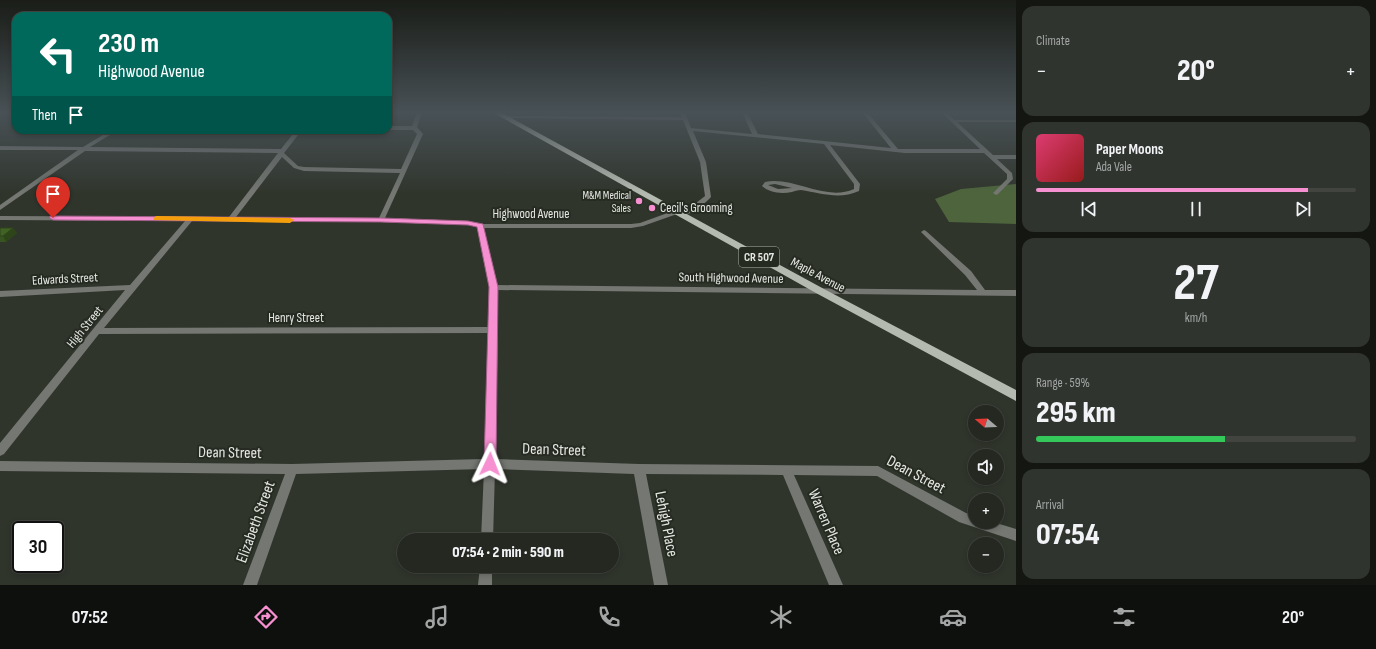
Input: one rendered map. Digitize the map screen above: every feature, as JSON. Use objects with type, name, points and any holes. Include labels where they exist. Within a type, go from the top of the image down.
[{"type":"main road","name":"Maple Avenue","points":[[543,139],[820,291],[1016,396]]},
{"type":"street","points":[[0,208],[100,139]]},
{"type":"street","points":[[231,219],[292,139]]},
{"type":"street","points":[[381,220],[418,139]]},
{"type":"street","name":"Highwood Avenue","points":[[0,218],[381,220],[477,225],[641,225],[677,213],[688,212],[708,197],[703,162],[693,139]]},
{"type":"street","points":[[789,139],[896,150],[985,151]]},
{"type":"street","points":[[887,139],[896,150]]},
{"type":"street","points":[[972,139],[993,157],[1011,177],[996,193]]},
{"type":"street","points":[[800,188],[835,195],[850,194],[857,190],[857,184],[826,143]]},
{"type":"street","points":[[0,148],[282,152],[296,167],[304,169],[403,171]]},
{"type":"street","points":[[993,157],[1016,157]]},
{"type":"street","name":"High Street","points":[[0,451],[132,287],[190,219]]},
{"type":"street","points":[[477,225],[494,287],[487,533]]},
{"type":"street","points":[[924,232],[968,273],[983,293]]},
{"type":"street","name":"Edwards Street","points":[[0,294],[132,287]]},
{"type":"street","name":"South Highwood Avenue","points":[[494,287],[1016,293]]},
{"type":"street","name":"Henry Street","points":[[98,331],[494,330]]},
{"type":"street","name":"Dean Street","points":[[0,466],[292,469],[490,464],[639,469],[878,471],[968,520]]},
{"type":"street","name":"Elizabeth Street","points":[[250,585],[292,469]]},
{"type":"street","name":"Lehigh Place","points":[[639,469],[661,585]]},
{"type":"street","name":"Warren Place","points":[[787,471],[836,585]]},
{"type":"street","name":"Dean Street","points":[[997,529],[1016,535]]},
{"type":"street","points":[[485,585],[486,573]]},
{"type":"green space","points":[[1016,184],[1016,224],[949,222],[935,199],[961,189]]},
{"type":"building","points":[[0,228],[13,228],[3,236],[0,236]]},
{"type":"slow traffic","points":[[156,219],[290,220]]},
{"type":"place","name":"M&M Medical Sales","points":[[639,201]]},
{"type":"place","name":"Cecil's Grooming","points":[[652,208]]},
{"type":"route","points":[[53,218],[331,221],[381,220],[468,223],[480,226],[494,287],[490,464]]}]
